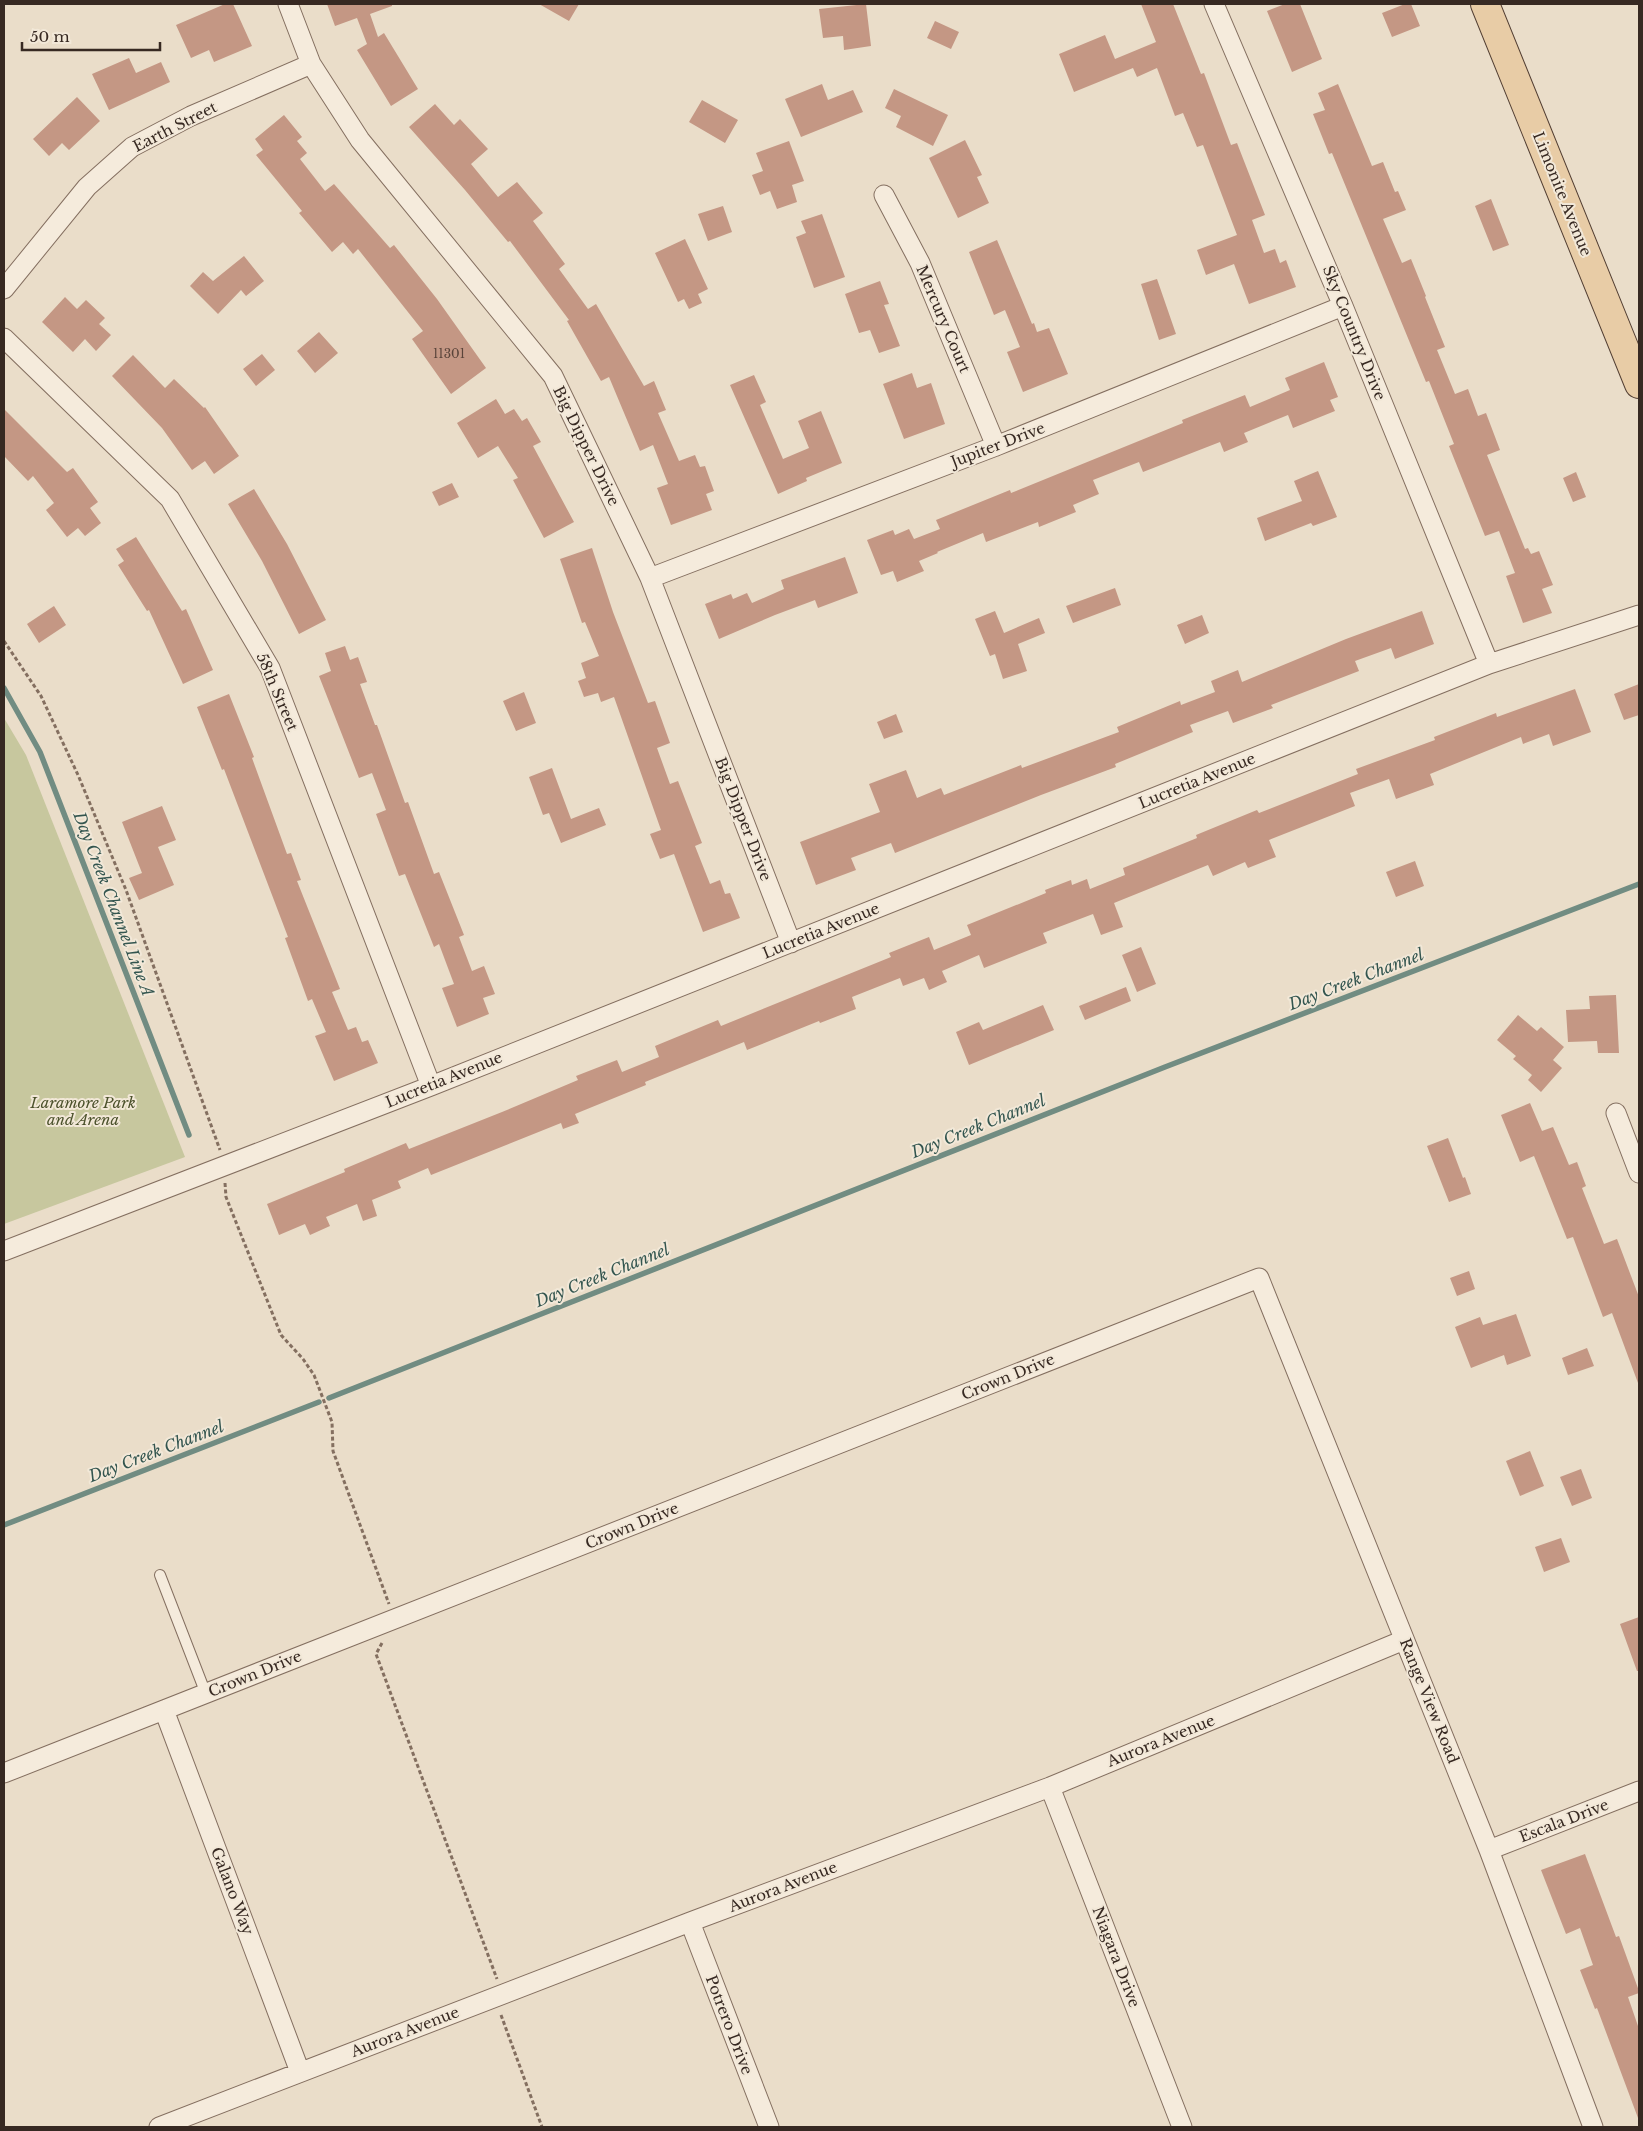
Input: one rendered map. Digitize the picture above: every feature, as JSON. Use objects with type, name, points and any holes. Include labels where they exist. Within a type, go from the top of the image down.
[{"type":"main road","name":"Limonite Avenue","points":[[1485,4],[1639,384]]},
{"type":"street","name":"Big Dipper Drive","points":[[288,4],[311,64],[360,140],[553,376],[650,578],[791,943]]},
{"type":"street","name":"Sky Country Drive","points":[[1214,4],[1343,306],[1489,664]]},
{"type":"street","name":"Earth Street","points":[[4,289],[87,188],[132,147],[191,116],[311,64]]},
{"type":"street","name":"Mercury Court","points":[[884,195],[920,263],[996,446]]},
{"type":"street","name":"Jupiter Drive","points":[[650,578],[996,446],[1343,306]]},
{"type":"street","name":"58th Street","points":[[4,338],[170,500],[270,668],[431,1086]]},
{"type":"street","name":"Lucretia Avenue","points":[[4,1251],[431,1086],[1489,664],[1639,615]]},
{"type":"street","points":[[1616,1113],[1639,1173]]},
{"type":"street","name":"Crown Drive","points":[[4,1773],[1259,1278]]},
{"type":"street","name":"Range View Road","points":[[1259,1278],[1489,1850],[1593,2127]]},
{"type":"street","name":"Aurora Avenue","points":[[159,2127],[690,1922],[1050,1786],[1404,1640]]},
{"type":"street","name":"Galano Way","points":[[164,1710],[300,2072]]},
{"type":"street","name":"Niagara Drive","points":[[1050,1786],[1182,2127]]},
{"type":"street","name":"Escala Drive","points":[[1489,1850],[1639,1791]]},
{"type":"street","name":"Potrero Drive","points":[[690,1922],[769,2127]]},
{"type":"lane","points":[[160,1575],[206,1694]]},
{"type":"path","points":[[4,642],[41,696],[78,775],[130,900],[214,1129],[224,1166],[226,1197],[281,1335],[303,1359],[314,1375],[332,1422],[333,1451],[395,1619],[376,1654],[496,1975],[502,2019],[542,2127]]},
{"type":"green space","name":"Laramore Park and Arena","points":[[4,718],[26,755],[185,1157],[4,1224]]},
{"type":"building","points":[[225,4],[233,4],[252,46],[214,62],[209,50],[191,58],[176,25]]},
{"type":"building","points":[[327,4],[392,4],[392,6],[370,14],[378,37],[384,33],[418,89],[391,106],[357,50],[367,44],[357,18],[335,26]]},
{"type":"building","points":[[539,4],[579,4],[569,21]]},
{"type":"building","points":[[866,4],[871,46],[844,50],[843,36],[823,38],[819,9]]},
{"type":"building","points":[[1141,4],[1173,4],[1201,74],[1204,73],[1231,145],[1237,143],[1265,215],[1252,220],[1264,253],[1275,249],[1280,263],[1286,260],[1296,287],[1249,304],[1234,264],[1206,275],[1197,250],[1237,235],[1203,145],[1197,147],[1183,113],[1175,116],[1157,68],[1137,77],[1133,68],[1074,92],[1059,54],[1105,35],[1115,59],[1156,42]]},
{"type":"building","points":[[1285,4],[1300,4],[1322,59],[1292,72],[1267,11]]},
{"type":"building","points":[[1405,4],[1411,4],[1420,26],[1392,37],[1382,13]]},
{"type":"building","points":[[935,21],[959,32],[951,49],[927,38]]},
{"type":"building","points":[[129,58],[136,73],[161,62],[170,82],[109,110],[92,74]]},
{"type":"building","points":[[822,84],[828,100],[853,90],[863,112],[801,137],[785,99]]},
{"type":"building","points":[[1338,84],[1372,166],[1383,162],[1395,192],[1398,191],[1406,210],[1383,219],[1402,263],[1411,259],[1445,347],[1437,350],[1455,394],[1468,389],[1478,416],[1486,413],[1500,450],[1487,455],[1525,549],[1528,548],[1531,554],[1539,551],[1553,585],[1542,589],[1552,613],[1523,623],[1506,576],[1515,573],[1499,531],[1485,536],[1449,446],[1454,444],[1429,381],[1426,382],[1332,153],[1329,154],[1313,114],[1325,110],[1318,93]]},
{"type":"building","points":[[894,89],[948,115],[933,146],[896,127],[901,116],[885,108]]},
{"type":"building","points":[[77,97],[100,121],[69,150],[62,143],[49,156],[33,139]]},
{"type":"building","points":[[702,100],[738,120],[725,143],[689,122]]},
{"type":"building","points":[[435,104],[454,125],[460,119],[488,149],[471,164],[498,197],[517,182],[543,213],[533,221],[565,264],[559,269],[588,309],[596,304],[644,386],[654,381],[666,410],[658,413],[679,461],[695,455],[700,467],[705,466],[714,491],[706,494],[712,510],[671,525],[657,488],[668,484],[653,445],[640,451],[609,377],[601,381],[567,321],[569,320],[510,241],[508,242],[409,127]]},
{"type":"building","points":[[284,115],[302,137],[297,141],[307,153],[300,159],[325,191],[334,184],[390,248],[394,245],[437,299],[486,368],[451,394],[412,339],[423,331],[358,249],[353,254],[343,242],[332,252],[299,213],[302,211],[256,155],[263,150],[255,139]]},
{"type":"building","points":[[965,140],[982,175],[977,177],[989,203],[958,218],[929,158]]},
{"type":"building","points":[[789,141],[804,181],[792,185],[797,202],[777,209],[770,191],[760,195],[752,175],[763,171],[756,153]]},
{"type":"building","points":[[1491,199],[1509,245],[1493,251],[1475,206]]},
{"type":"building","points":[[723,206],[732,232],[708,241],[698,214]]},
{"type":"building","points":[[822,214],[845,277],[814,288],[796,237],[806,233],[801,221]]},
{"type":"building","points":[[685,239],[708,289],[698,294],[702,303],[689,309],[684,299],[678,302],[655,253]]},
{"type":"building","points":[[997,240],[1032,324],[1034,323],[1037,332],[1049,328],[1068,374],[1023,392],[1007,352],[1020,347],[1005,310],[994,315],[969,252]]},
{"type":"building","points":[[244,256],[264,281],[246,296],[241,290],[218,314],[190,286],[203,272],[213,281]]},
{"type":"building","points":[[1157,279],[1176,334],[1159,340],[1141,284]]},
{"type":"building","points":[[880,281],[889,304],[884,305],[900,346],[879,353],[870,330],[859,333],[845,294]]},
{"type":"building","points":[[65,297],[77,309],[86,300],[105,318],[99,324],[111,335],[96,351],[85,339],[73,352],[42,322]]},
{"type":"building","points":[[319,332],[338,353],[315,373],[297,351]]},
{"type":"building","points":[[262,354],[275,370],[256,386],[243,369]]},
{"type":"building","points":[[133,355],[165,388],[174,379],[205,407],[239,456],[214,474],[205,461],[192,470],[162,428],[112,376]]},
{"type":"building","points":[[1324,362],[1338,397],[1330,400],[1335,411],[1293,428],[1288,415],[1244,433],[1248,442],[1224,452],[1220,442],[1143,472],[1139,462],[1093,480],[1099,494],[1073,505],[1076,512],[1039,527],[1038,522],[986,542],[983,533],[919,561],[924,571],[897,582],[893,571],[881,575],[867,540],[893,530],[895,535],[909,529],[914,539],[940,529],[936,520],[1010,490],[1011,493],[1183,423],[1182,420],[1245,395],[1250,407],[1290,390],[1285,378]]},
{"type":"building","points":[[912,373],[917,388],[931,383],[945,424],[904,439],[883,384]]},
{"type":"building","points":[[754,375],[766,402],[760,405],[783,459],[809,448],[798,421],[821,411],[842,463],[806,478],[807,481],[778,494],[730,385]]},
{"type":"building","points":[[496,399],[505,414],[514,409],[522,421],[527,418],[541,442],[533,446],[574,522],[544,538],[513,480],[518,478],[498,446],[478,458],[457,423]]},
{"type":"building","points":[[4,409],[67,472],[73,468],[98,502],[90,508],[101,523],[85,536],[78,528],[67,537],[46,510],[54,503],[33,476],[28,481],[4,456]]},
{"type":"building","points":[[1318,471],[1337,517],[1313,526],[1311,523],[1265,541],[1257,518],[1302,501],[1294,481]]},
{"type":"building","points":[[1576,472],[1586,497],[1573,502],[1563,478]]},
{"type":"building","points":[[452,483],[459,497],[439,506],[432,492]]},
{"type":"building","points":[[254,489],[287,544],[326,620],[299,634],[262,561],[228,504]]},
{"type":"building","points":[[136,537],[182,611],[186,609],[213,670],[183,684],[149,610],[147,611],[118,565],[124,561],[116,549]]},
{"type":"building","points":[[592,548],[613,612],[648,703],[655,701],[670,743],[657,748],[670,784],[678,781],[702,843],[695,846],[710,884],[720,880],[725,894],[730,893],[740,918],[703,932],[674,854],[660,859],[650,834],[661,830],[614,697],[601,702],[598,693],[584,697],[578,681],[586,678],[581,663],[599,656],[585,622],[582,623],[560,559]]},
{"type":"building","points":[[845,557],[858,593],[818,608],[815,600],[719,639],[705,604],[731,594],[733,599],[747,593],[752,603],[784,589],[781,580]]},
{"type":"building","points":[[1115,588],[1121,605],[1073,623],[1066,606]]},
{"type":"building","points":[[54,606],[66,625],[39,643],[27,624]]},
{"type":"building","points":[[995,611],[1004,633],[1039,618],[1045,633],[1018,644],[1027,671],[1003,679],[995,654],[990,656],[975,619]]},
{"type":"building","points":[[1422,611],[1434,644],[1395,659],[1391,648],[1355,661],[1359,671],[1271,705],[1273,708],[1233,723],[1228,711],[1190,725],[1193,732],[1115,764],[1116,767],[895,853],[891,843],[851,858],[856,870],[816,885],[800,842],[880,812],[869,784],[906,770],[917,798],[941,788],[944,795],[1021,765],[1022,768],[1119,732],[1117,727],[1180,701],[1181,705],[1215,692],[1211,681],[1238,670],[1242,682],[1346,639]]},
{"type":"building","points":[[1202,615],[1209,633],[1185,644],[1177,625]]},
{"type":"building","points":[[345,646],[350,660],[358,657],[367,682],[360,684],[405,803],[408,802],[434,874],[439,872],[464,935],[459,937],[472,971],[484,966],[495,994],[483,998],[489,1014],[457,1027],[442,988],[454,984],[439,944],[434,947],[405,874],[399,876],[376,814],[386,810],[372,773],[359,778],[319,676],[331,671],[325,653]]},
{"type":"building","points":[[1639,684],[1639,715],[1624,720],[1614,694]]},
{"type":"building","points":[[1575,689],[1591,732],[1553,746],[1549,734],[1523,744],[1521,737],[1430,774],[1434,785],[1396,799],[1389,779],[1350,793],[1355,806],[1269,840],[1276,857],[1248,868],[1245,862],[1213,876],[1208,865],[1114,903],[1123,927],[1101,935],[1093,914],[1043,933],[1047,943],[984,968],[979,955],[942,971],[947,982],[929,990],[924,978],[903,986],[900,978],[852,997],[856,1009],[820,1023],[819,1021],[747,1050],[744,1042],[645,1082],[646,1085],[575,1114],[579,1123],[563,1129],[561,1123],[431,1175],[428,1168],[398,1181],[401,1188],[372,1200],[377,1216],[363,1221],[357,1204],[326,1217],[330,1226],[310,1235],[305,1224],[279,1235],[267,1204],[345,1172],[344,1169],[406,1143],[409,1149],[502,1112],[578,1080],[576,1076],[617,1060],[622,1072],[659,1057],[655,1046],[718,1020],[721,1026],[891,957],[889,953],[929,937],[934,950],[971,935],[967,925],[1046,893],[1045,890],[1071,880],[1072,885],[1087,879],[1090,889],[1125,875],[1123,868],[1197,838],[1196,835],[1257,810],[1259,813],[1358,774],[1356,769],[1435,740],[1434,737],[1496,713],[1497,717]]},
{"type":"building","points":[[524,692],[536,723],[516,731],[503,701]]},
{"type":"building","points":[[229,694],[254,757],[252,758],[287,854],[291,853],[301,880],[297,881],[340,989],[332,992],[348,1030],[356,1027],[362,1042],[368,1040],[378,1063],[334,1081],[315,1036],[326,1032],[312,999],[308,1001],[285,938],[288,937],[224,769],[222,770],[197,707]]},
{"type":"building","points":[[896,714],[903,732],[884,739],[877,722]]},
{"type":"building","points":[[552,768],[571,819],[599,808],[606,825],[561,843],[549,813],[543,815],[529,777]]},
{"type":"building","points":[[162,806],[176,840],[158,847],[174,885],[139,900],[129,878],[142,873],[122,822]]},
{"type":"building","points":[[1415,861],[1424,886],[1396,897],[1386,872]]},
{"type":"building","points":[[1141,947],[1156,984],[1137,992],[1122,955]]},
{"type":"building","points":[[1126,987],[1131,1001],[1085,1020],[1079,1006]]},
{"type":"building","points":[[1616,995],[1619,1053],[1598,1053],[1597,1041],[1568,1042],[1566,1010],[1590,1009],[1589,996]]},
{"type":"building","points":[[1043,1005],[1054,1030],[969,1065],[956,1032],[979,1022],[983,1030]]},
{"type":"building","points":[[1518,1015],[1537,1031],[1541,1027],[1564,1047],[1553,1060],[1562,1068],[1541,1092],[1528,1080],[1532,1075],[1513,1059],[1516,1056],[1497,1040]]},
{"type":"building","points":[[1530,1103],[1542,1131],[1553,1127],[1569,1165],[1577,1162],[1586,1186],[1582,1188],[1604,1244],[1617,1239],[1639,1297],[1639,1383],[1612,1313],[1603,1317],[1573,1237],[1567,1239],[1534,1156],[1520,1162],[1501,1115]]},
{"type":"building","points":[[1448,1138],[1471,1194],[1449,1202],[1427,1146]]},
{"type":"building","points":[[1469,1271],[1475,1289],[1457,1296],[1450,1278]]},
{"type":"building","points":[[1516,1314],[1531,1356],[1507,1365],[1504,1355],[1471,1368],[1455,1327],[1480,1317],[1483,1325]]},
{"type":"building","points":[[1587,1348],[1594,1366],[1568,1375],[1562,1358]]},
{"type":"building","points":[[1530,1451],[1544,1486],[1520,1496],[1506,1461]]},
{"type":"building","points":[[1581,1469],[1592,1498],[1572,1506],[1560,1477]]},
{"type":"building","points":[[1561,1538],[1570,1562],[1544,1572],[1535,1547]]},
{"type":"building","points":[[1639,1617],[1639,1671],[1637,1671],[1620,1624]]},
{"type":"building","points":[[1585,1854],[1616,1937],[1619,1936],[1639,1991],[1639,1993],[1628,1997],[1639,2029],[1638,2118],[1597,2008],[1595,2009],[1580,1970],[1593,1965],[1580,1928],[1566,1934],[1541,1870]]},
{"type":"waterway","name":"Day Creek Channel Line A","points":[[4,688],[40,752],[189,1135]]},
{"type":"waterway","name":"Day Creek Channel","points":[[329,1398],[1165,1067],[1639,884]]},
{"type":"waterway","name":"Day Creek Channel","points":[[4,1525],[319,1402]]}]
